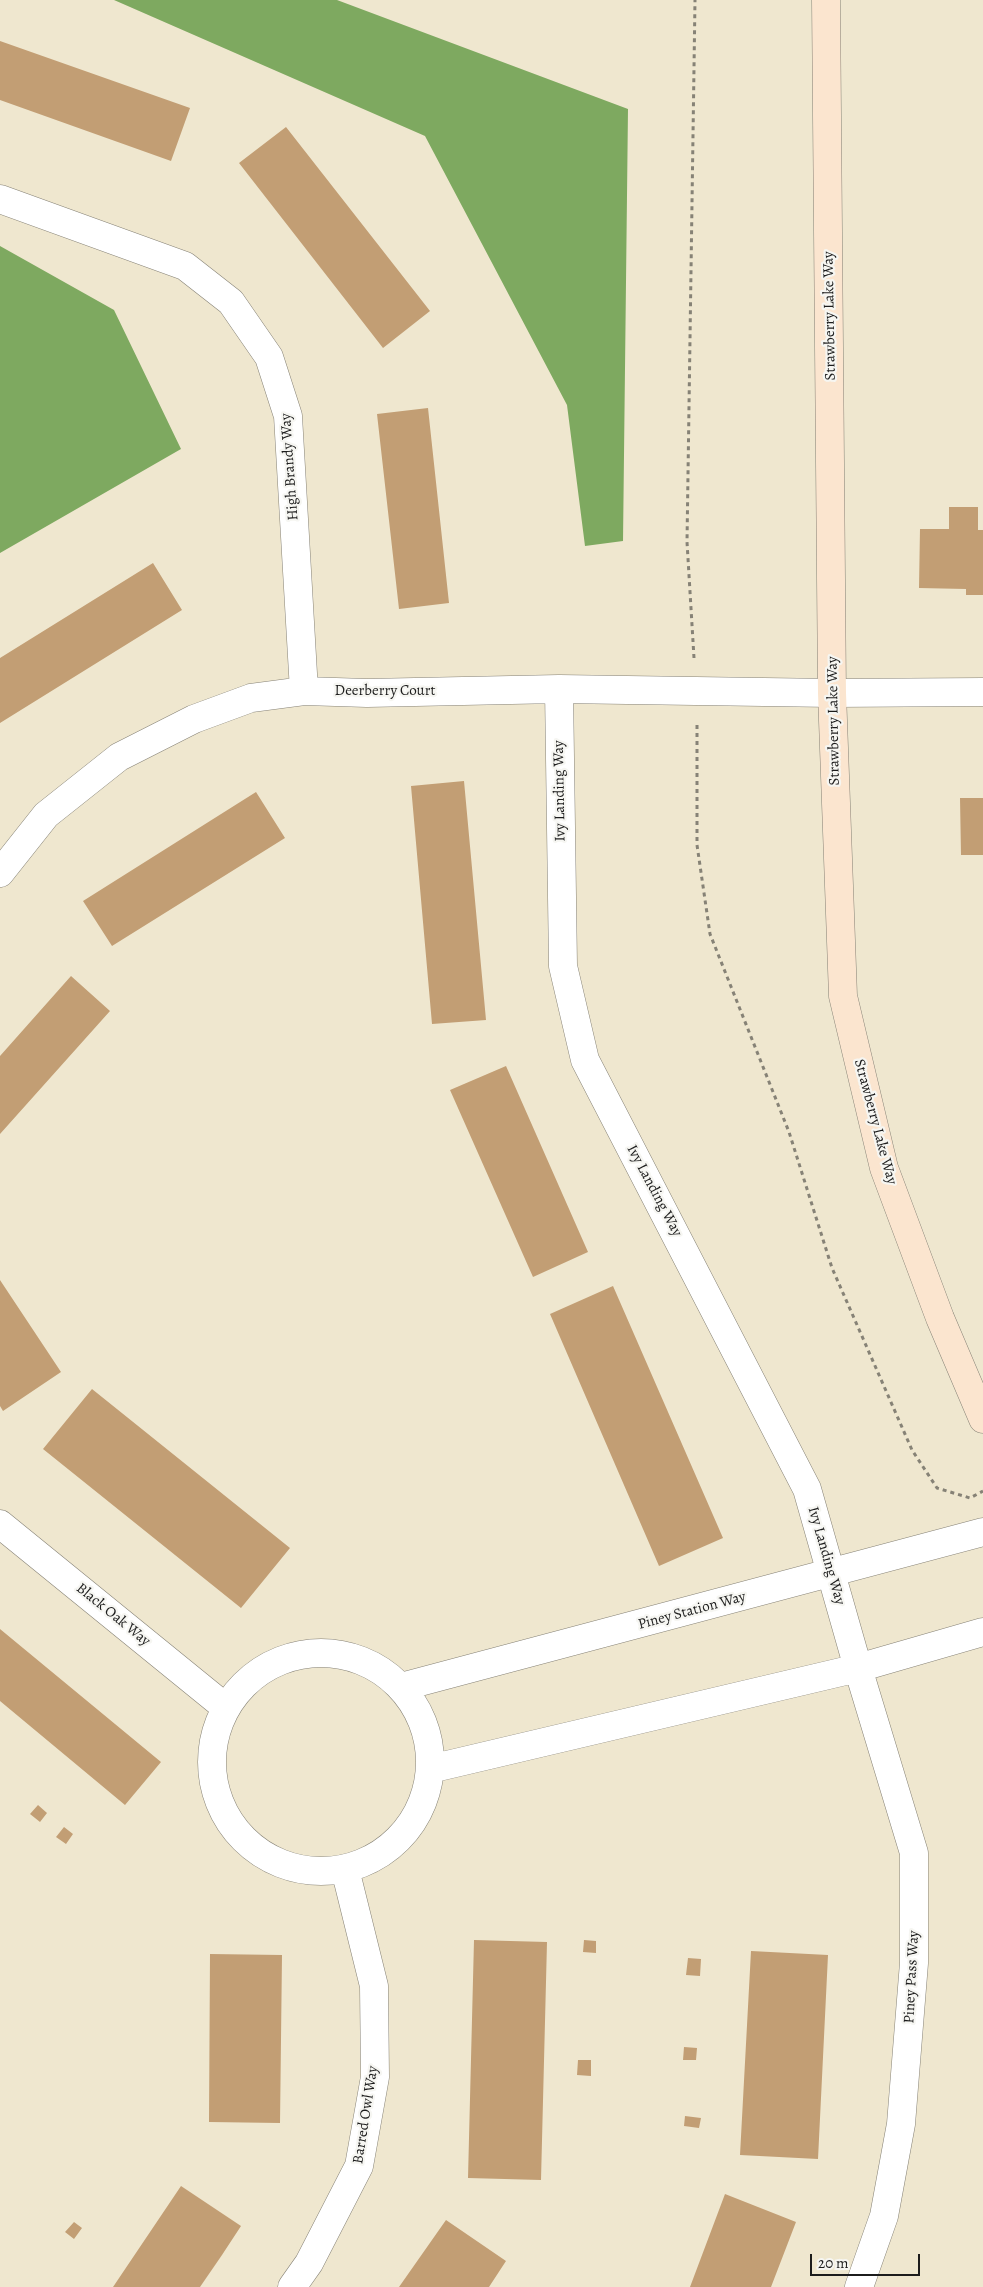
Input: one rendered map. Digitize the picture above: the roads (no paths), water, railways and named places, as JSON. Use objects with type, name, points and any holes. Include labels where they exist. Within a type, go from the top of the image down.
[{"type":"street","name":"Strawberry Lake Way","points":[[826,0],[832,694],[843,996],[884,1168],[940,1318],[983,1419]]},
{"type":"street","name":"High Brandy Way","points":[[0,199],[185,266],[231,302],[269,357],[288,416],[304,691]]},
{"type":"street","name":"Deerberry Court","points":[[0,873],[46,815],[120,757],[194,719],[251,698],[304,691],[367,693],[559,689],[832,694],[983,692]]},
{"type":"street","name":"Ivy Landing Way","points":[[559,689],[563,966],[586,1060],[808,1489],[858,1668]]},
{"type":"street","name":"Black Oak Way","points":[[0,1524],[226,1707]]},
{"type":"street","name":"Piney Station Way","points":[[401,1687],[983,1532]]},
{"type":"street","points":[[430,1770],[858,1668],[983,1632]]},
{"type":"street","points":[[312,1653],[342,1655],[379,1669],[401,1687],[424,1725],[430,1770],[427,1788],[412,1823],[381,1854],[345,1869],[311,1871],[285,1866],[254,1850],[231,1826],[214,1788],[211,1754],[226,1707],[252,1676],[272,1663],[312,1653]]},
{"type":"street","name":"Piney Pass Way","points":[[858,1668],[914,1853],[914,1962],[901,2124],[884,2216],[859,2287]]},
{"type":"street","name":"Barred Owl Way","points":[[292,2287],[309,2263],[359,2166],[375,2077],[374,1986],[345,1869]]}]
